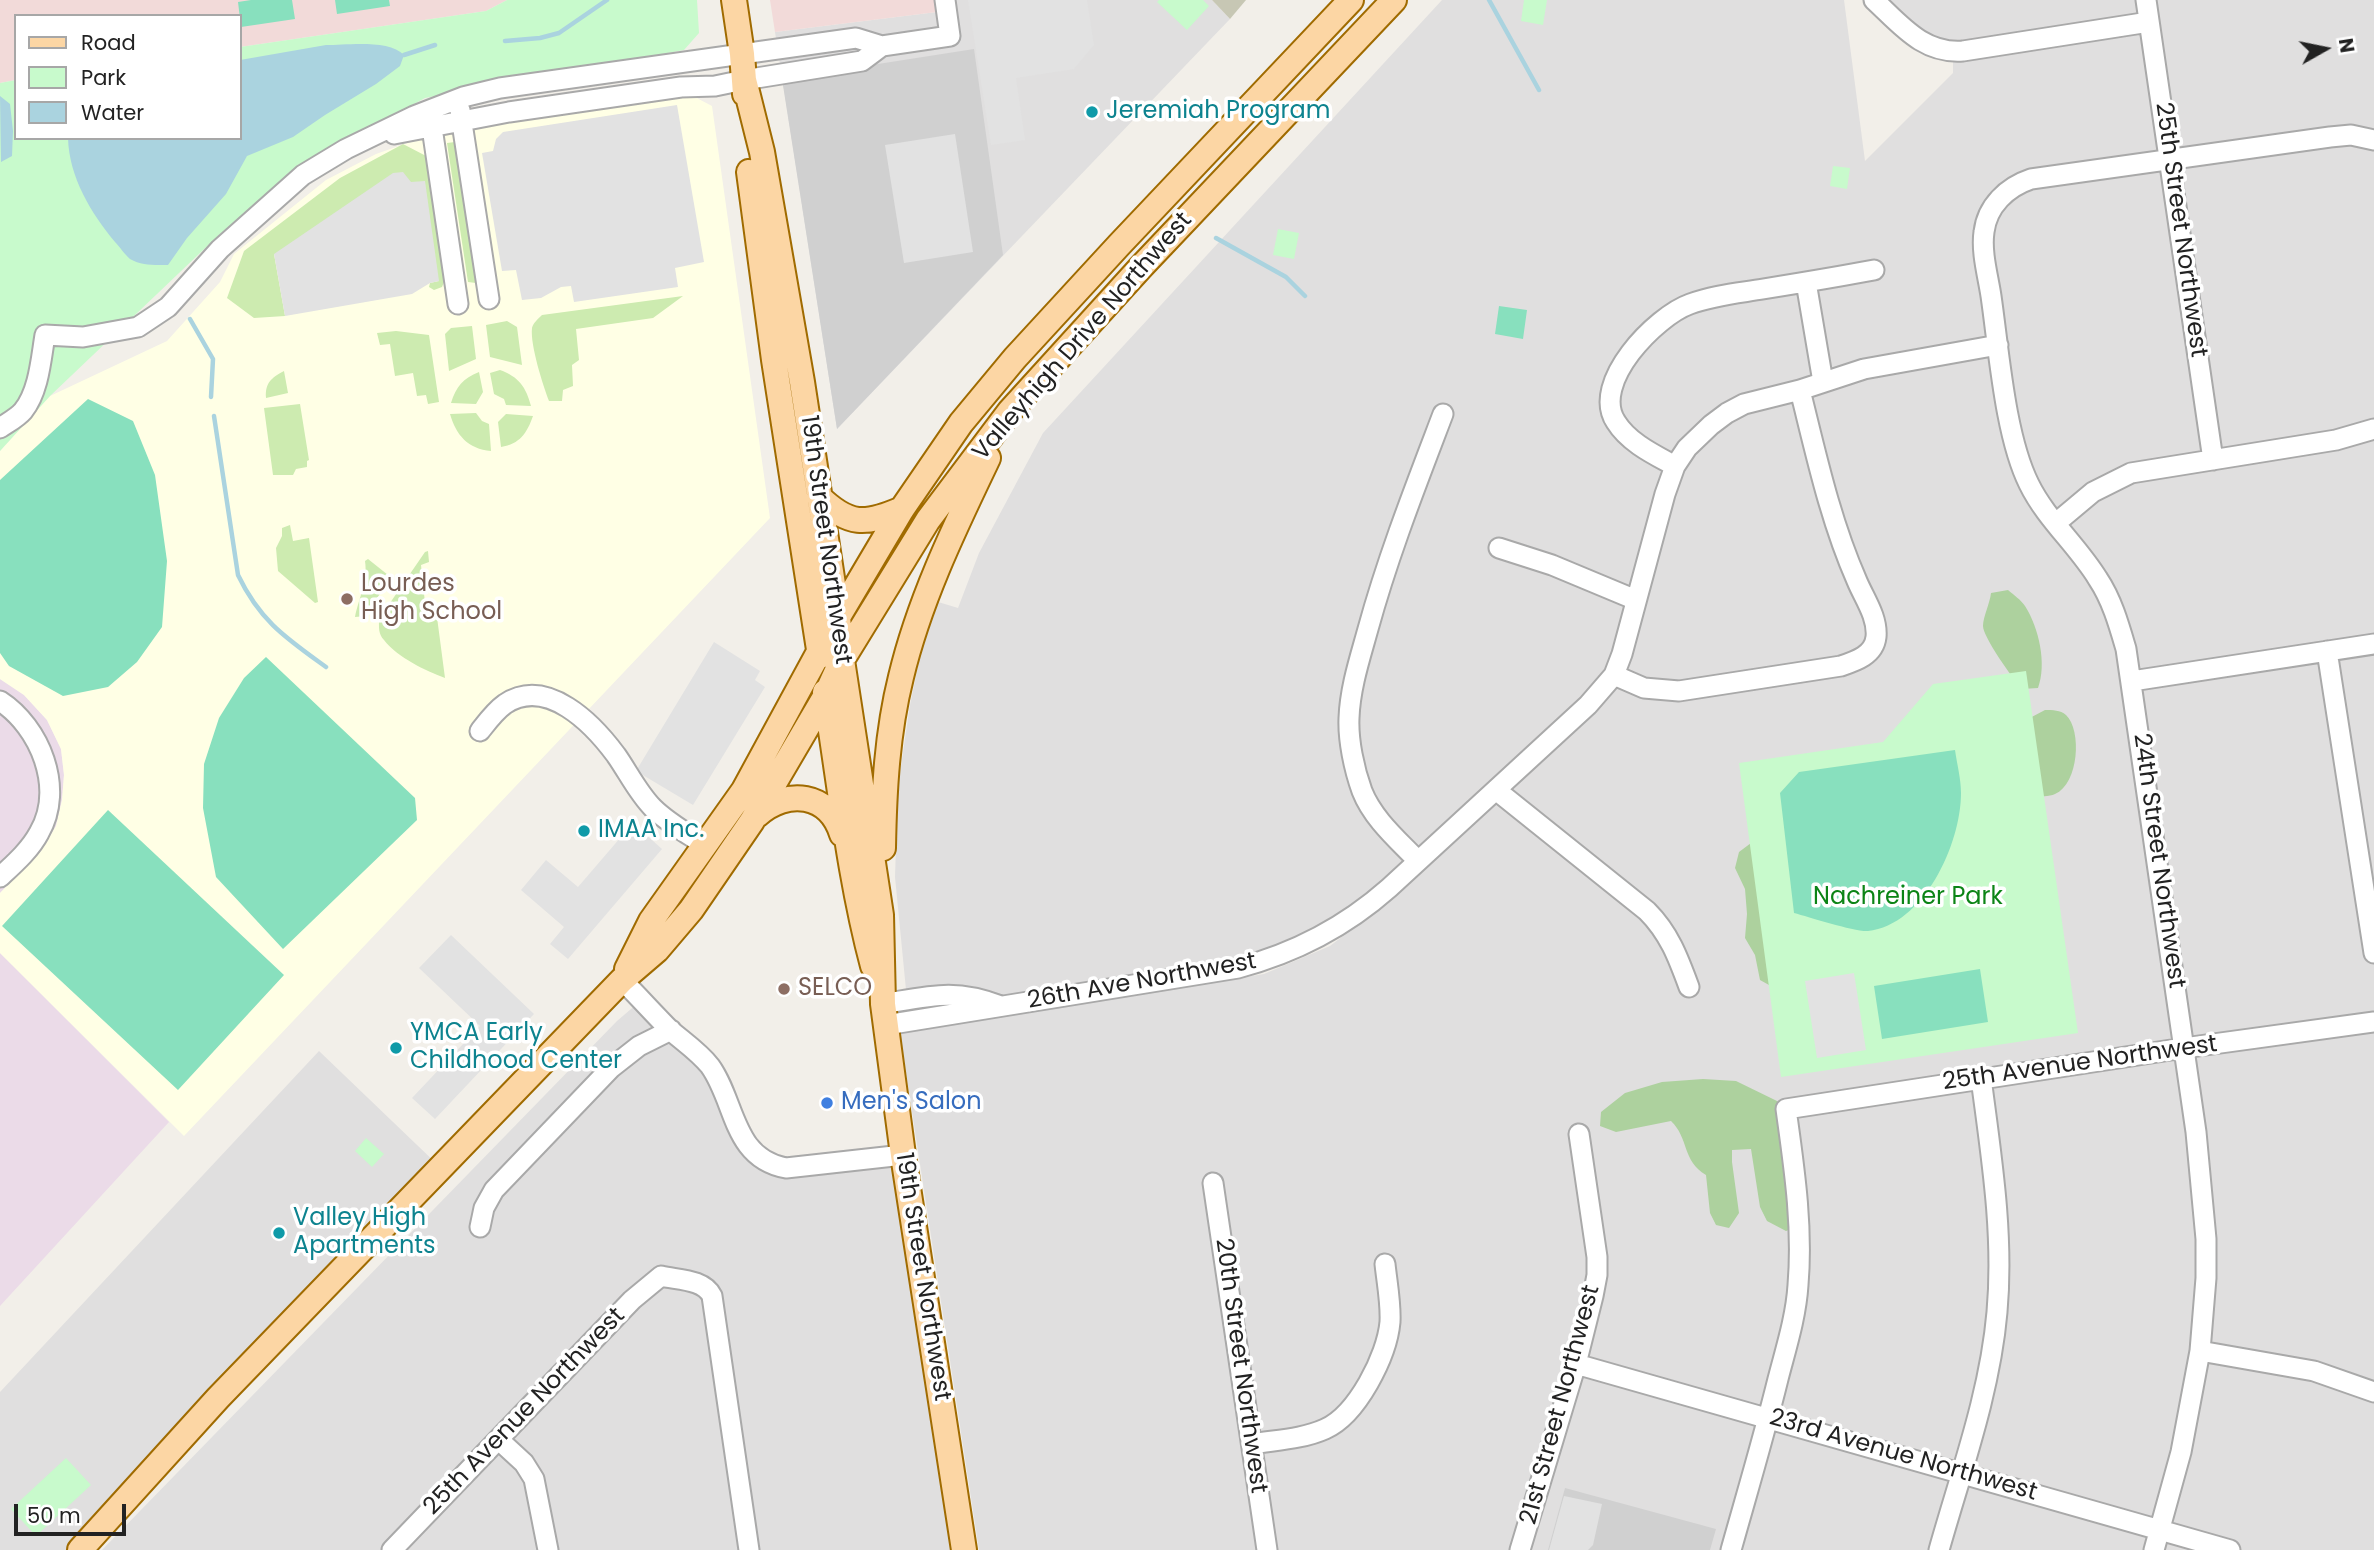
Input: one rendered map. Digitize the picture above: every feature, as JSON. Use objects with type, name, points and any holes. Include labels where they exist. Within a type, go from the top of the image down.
[{"type":"main road","name":"19th Street Northwest","points":[[734,0],[742,54],[748,159],[774,359],[881,915],[884,1014],[902,1155],[964,1550]]},
{"type":"main road","name":"Valleyhigh Drive Northwest","points":[[838,617],[902,509],[961,423],[1015,358],[1352,0]]},
{"type":"main road","name":"Valleyhigh Drive Northwest","points":[[622,979],[651,921],[744,790],[831,657],[928,520],[1010,411],[1141,267],[1394,0]]},
{"type":"main road","name":"19th Street Northwest","points":[[744,79],[764,166],[838,617],[831,657]]},
{"type":"main road","points":[[881,915],[884,786],[901,678],[916,622],[946,548],[1010,411]]},
{"type":"main road","points":[[819,497],[844,517],[861,522],[902,509]]},
{"type":"main road","name":"Valleyhigh Drive Northwest","points":[[80,1550],[218,1398],[622,979],[657,950],[691,910],[752,821],[826,695],[831,657]]},
{"type":"main road","name":"19th Street Northwest","points":[[826,695],[850,859],[862,924],[884,1014]]},
{"type":"main road","points":[[752,821],[768,807],[782,801],[797,798],[820,803],[835,817],[850,859]]},
{"type":"street","points":[[0,428],[24,410],[30,399],[46,335],[83,337],[138,327],[168,307],[220,249],[303,175],[346,149],[430,118],[457,99],[500,88],[856,38],[882,46],[950,36],[945,0]]},
{"type":"street","points":[[1874,0],[1919,41],[1946,51],[1964,51],[2150,22]]},
{"type":"street","name":"25th Street Northwest","points":[[2146,0],[2213,460]]},
{"type":"street","points":[[430,118],[463,122],[522,110],[681,87],[715,86],[862,61],[882,46]]},
{"type":"street","points":[[457,99],[463,122],[489,299]]},
{"type":"street","points":[[430,118],[458,304]]},
{"type":"street","points":[[2171,160],[2351,135],[2374,140]]},
{"type":"street","name":"24th Street Northwest","points":[[2154,1550],[2181,1452],[2200,1351],[2206,1278],[2205,1225],[2196,1132],[2126,649],[2110,600],[2088,563],[2035,496],[2021,465],[2008,408],[1983,240],[1987,219],[1997,201],[2014,186],[2031,179],[2171,160]]},
{"type":"street","points":[[1675,467],[1635,442],[1615,422],[1611,386],[1620,367],[1644,337],[1689,304],[1724,295],[1874,271]]},
{"type":"street","points":[[1806,282],[1823,382]]},
{"type":"street","points":[[1800,390],[1838,537],[1871,609],[1876,636],[1872,649],[1863,657],[1841,666],[1679,691],[1644,688],[1614,675],[1675,467],[1687,448],[1727,413],[1765,398],[1885,364],[1998,345]]},
{"type":"street","points":[[1419,861],[1387,829],[1363,791],[1353,751],[1349,719],[1358,664],[1376,598],[1443,414]]},
{"type":"street","points":[[2056,523],[2093,492],[2122,477],[2153,468],[2336,440],[2374,429]]},
{"type":"street","points":[[1499,548],[1552,565],[1636,600]]},
{"type":"street","points":[[2132,681],[2374,644]]},
{"type":"street","points":[[2327,651],[2374,953]]},
{"type":"street","name":"26th Ave Northwest","points":[[884,1014],[947,994],[977,996],[1002,1006],[1238,968],[1268,961],[1323,936],[1376,900],[1588,705],[1614,675]]},
{"type":"street","points":[[480,731],[506,703],[519,698],[542,697],[562,703],[590,726],[615,754],[652,807],[705,845]]},
{"type":"street","points":[[0,701],[17,713],[29,727],[42,751],[48,800],[41,831],[32,845],[0,877]]},
{"type":"street","points":[[1496,790],[1647,911],[1668,936],[1689,987]]},
{"type":"street","points":[[622,979],[712,1069],[740,1134],[755,1154],[771,1165],[786,1168],[813,1166],[902,1155]]},
{"type":"street","name":"25th Avenue Northwest","points":[[1769,1418],[1792,1326],[1798,1285],[1798,1199],[1786,1109],[1981,1078],[2374,1022]]},
{"type":"street","points":[[480,1227],[484,1208],[494,1190],[611,1068],[639,1045],[671,1030]]},
{"type":"street","points":[[1939,1550],[1989,1367],[1997,1313],[2000,1278],[1997,1200],[1981,1078]]},
{"type":"street","name":"21st Street Northwest","points":[[1520,1550],[1576,1364],[1597,1275],[1596,1245],[1579,1134]]},
{"type":"street","name":"20th Street Northwest","points":[[1213,1183],[1267,1550]]},
{"type":"street","points":[[1252,1444],[1301,1436],[1327,1428],[1337,1422],[1360,1398],[1388,1333],[1389,1299],[1384,1264]]},
{"type":"street","name":"25th Avenue Northwest","points":[[393,1550],[632,1300],[661,1276],[699,1284],[708,1288],[712,1296],[749,1550]]},
{"type":"street","points":[[2200,1351],[2314,1371],[2374,1392]]},
{"type":"street","name":"23rd Avenue Northwest","points":[[1576,1364],[2230,1550]]},
{"type":"street","points":[[1731,1550],[1769,1418]]},
{"type":"street","points":[[499,1440],[524,1463],[534,1479],[548,1550]]},
{"type":"shaded area","points":[[0,0],[507,0],[486,11],[242,47],[242,14],[14,14],[14,80],[0,83]]},
{"type":"shaded area","points":[[770,0],[952,0],[953,10],[775,32]]},
{"type":"shaded area","points":[[952,0],[1212,0],[1230,19],[837,429],[775,32],[953,10]]},
{"type":"shaded area","points":[[968,0],[1087,0],[1094,45],[1074,69],[1016,78],[1025,140],[991,145]]},
{"type":"shaded area","points":[[1212,0],[1246,0],[1230,19]]},
{"type":"shaded area","points":[[1442,0],[1844,0],[1865,161],[1953,73],[1953,52],[1874,0],[2374,0],[2374,1550],[979,1550],[900,1033],[1264,974],[1330,946],[1405,888],[1417,863],[1296,949],[1002,1006],[907,1000],[895,877],[898,786],[910,705],[924,637],[935,601],[958,608],[979,553],[1043,433]]},
{"type":"shaded area","points":[[974,49],[1003,255],[837,429],[782,79]]},
{"type":"shaded area","name":"Lourdes High School","points":[[691,95],[712,106],[770,518],[184,1136],[0,953],[0,893],[41,851],[56,826],[64,775],[61,749],[47,720],[24,695],[0,679],[0,451],[50,396],[167,341],[220,282],[234,254],[326,180],[376,154],[413,141],[498,123]]},
{"type":"shaded area","points":[[677,105],[704,262],[675,268],[678,287],[574,302],[571,286],[561,287],[541,298],[522,300],[516,270],[502,271],[482,153],[493,151],[496,139],[503,132]]},
{"type":"shaded area","points":[[955,134],[973,252],[904,263],[885,145]]},
{"type":"shaded area","points":[[403,172],[411,182],[425,181],[439,281],[430,283],[412,294],[285,316],[274,254],[393,173]]},
{"type":"shaded area","points":[[714,642],[760,671],[755,680],[765,687],[693,805],[636,771]]},
{"type":"shaded area","points":[[0,679],[24,695],[47,720],[61,749],[64,775],[56,826],[41,851],[0,893]]},
{"type":"shaded area","points":[[633,823],[662,849],[568,959],[550,944],[564,927],[521,890],[546,860],[578,887]]},
{"type":"shaded area","points":[[451,935],[534,1014],[435,1119],[412,1098],[480,1026],[419,968]]},
{"type":"shaded area","points":[[0,953],[169,1122],[0,1306]]},
{"type":"shaded area","points":[[1854,973],[1866,1050],[1817,1058],[1805,981]]},
{"type":"shaded area","points":[[645,997],[668,1017],[743,1129],[762,1149],[777,1158],[802,1158],[890,1145],[951,1550],[102,1550],[617,1021]]},
{"type":"shaded area","points":[[319,1051],[441,1168],[80,1550],[0,1550],[0,1392]]},
{"type":"shaded area","points":[[1565,1488],[1716,1529],[1710,1550],[1548,1550]]},
{"type":"shaded area","points":[[1564,1496],[1602,1504],[1593,1545],[1588,1550],[1549,1550]]},
{"type":"green space","points":[[292,0],[295,19],[242,27],[238,2]]},
{"type":"green space","points":[[335,0],[389,0],[390,6],[337,14]]},
{"type":"green space","points":[[507,0],[697,0],[699,33],[684,50],[425,98],[313,159],[221,233],[50,396],[0,451],[0,83],[14,80],[14,140],[242,140],[242,47],[486,11]]},
{"type":"green space","points":[[1203,0],[1209,6],[1187,30],[1157,2]]},
{"type":"green space","points":[[1524,0],[1547,0],[1543,25],[1521,21]]},
{"type":"green space","points":[[455,142],[476,283],[468,282],[447,143]]},
{"type":"green space","points":[[403,144],[428,157],[446,277],[442,287],[434,290],[429,287],[430,283],[439,281],[274,254],[285,316],[254,318],[227,298],[244,251],[340,178]]},
{"type":"green space","points":[[1833,166],[1850,168],[1847,189],[1830,186]]},
{"type":"green space","points":[[1278,229],[1299,233],[1294,259],[1273,255]]},
{"type":"green space","points":[[683,296],[653,318],[576,329],[579,360],[572,365],[573,386],[563,390],[562,401],[549,401],[532,335],[533,326],[542,315]]},
{"type":"green space","points":[[1499,306],[1527,310],[1523,339],[1495,334]]},
{"type":"green space","points":[[507,321],[517,327],[522,365],[490,357],[486,325]]},
{"type":"green space","points":[[472,326],[476,359],[449,371],[445,334],[451,328]]},
{"type":"green space","points":[[396,331],[429,335],[439,402],[428,404],[426,395],[417,396],[413,373],[395,376],[390,344],[380,345],[377,333]]},
{"type":"green space","points":[[500,370],[521,384],[531,406],[506,405],[504,399],[494,394],[490,373]]},
{"type":"green space","points":[[284,371],[288,393],[266,398],[270,382]]},
{"type":"green space","points":[[479,372],[483,392],[476,404],[451,403],[461,384]]},
{"type":"green space","points":[[88,399],[133,421],[155,475],[167,561],[162,627],[137,662],[108,687],[63,696],[9,666],[0,653],[0,480]]},
{"type":"green space","points":[[300,404],[309,460],[307,467],[296,469],[293,475],[273,475],[264,408]]},
{"type":"green space","points":[[476,413],[482,421],[489,424],[491,451],[464,440],[450,414]]},
{"type":"green space","points":[[506,414],[533,416],[522,437],[501,447],[498,422]]},
{"type":"green space","points":[[290,525],[293,541],[309,538],[318,602],[315,603],[278,571],[276,548],[282,536],[282,528]]},
{"type":"green space","points":[[428,551],[429,562],[421,565],[425,603],[435,602],[445,678],[404,658],[382,638],[379,630],[379,619]]},
{"type":"green space","points":[[368,559],[388,575],[386,584],[366,616],[355,617],[364,583],[365,561]]},
{"type":"green space","points":[[2008,590],[2025,606],[2038,635],[2042,668],[2038,688],[2022,689],[1999,658],[1984,631],[1983,622],[1991,593]]},
{"type":"green space","points":[[266,657],[415,798],[417,820],[283,949],[216,877],[203,808],[204,764],[219,718],[244,678]]},
{"type":"green space","name":"Nachreiner Park","points":[[2026,671],[2078,1033],[1781,1077],[1739,763],[1883,742],[1933,684]]},
{"type":"green space","points":[[2045,710],[2061,712],[2071,722],[2076,756],[2069,780],[2063,788],[2053,795],[2033,797],[2026,720]]},
{"type":"green space","points":[[1955,750],[1961,788],[1959,813],[1946,857],[1936,879],[1922,898],[1906,914],[1888,925],[1868,931],[1794,913],[1780,793],[1799,772]]},
{"type":"green space","points":[[108,810],[284,975],[178,1090],[2,926]]},
{"type":"green space","points":[[1755,840],[1778,990],[1760,980],[1755,955],[1745,938],[1745,889],[1735,868],[1739,852]]},
{"type":"green space","points":[[1980,969],[1988,1022],[1882,1039],[1874,986]]},
{"type":"green space","points":[[1703,1079],[1736,1081],[1777,1101],[1785,1110],[1802,1225],[1786,1231],[1767,1221],[1760,1207],[1751,1149],[1732,1150],[1739,1213],[1729,1228],[1716,1225],[1710,1213],[1706,1175],[1693,1163],[1681,1135],[1671,1121],[1616,1132],[1600,1126],[1601,1112],[1625,1093],[1662,1082]]},
{"type":"green space","points":[[366,1138],[384,1154],[372,1167],[355,1151]]},
{"type":"green space","points":[[66,1458],[91,1485],[36,1536],[11,1509]]},
{"type":"water","points":[[356,44],[388,47],[404,55],[400,66],[376,84],[293,137],[247,156],[226,194],[187,238],[168,265],[135,261],[115,242],[83,194],[72,167],[68,140],[242,140],[242,60],[326,45]]},
{"type":"water","points":[[0,96],[10,104],[13,131],[12,156],[1,162]]},
{"type":"waterway","points":[[505,41],[540,38],[559,33],[607,0]]},
{"type":"waterway","points":[[1489,0],[1539,90]]},
{"type":"waterway","points":[[404,55],[435,45]]},
{"type":"waterway","points":[[1216,238],[1286,277],[1305,296]]},
{"type":"waterway","points":[[190,319],[213,359],[211,397]]},
{"type":"waterway","points":[[214,416],[238,575],[265,617],[286,637],[326,667]]},
{"type":"place","name":"Jeremiah Program","points":[[1092,112]]},
{"type":"place","name":"Lourdes High School","points":[[347,599]]},
{"type":"place","name":"IMAA Inc.","points":[[584,831]]},
{"type":"place","name":"SELCO","points":[[784,989]]},
{"type":"place","name":"YMCA Early Childhood Center","points":[[396,1048]]},
{"type":"place","name":"Men's Salon","points":[[827,1103]]},
{"type":"place","name":"Valley High Apartments","points":[[279,1233]]}]
